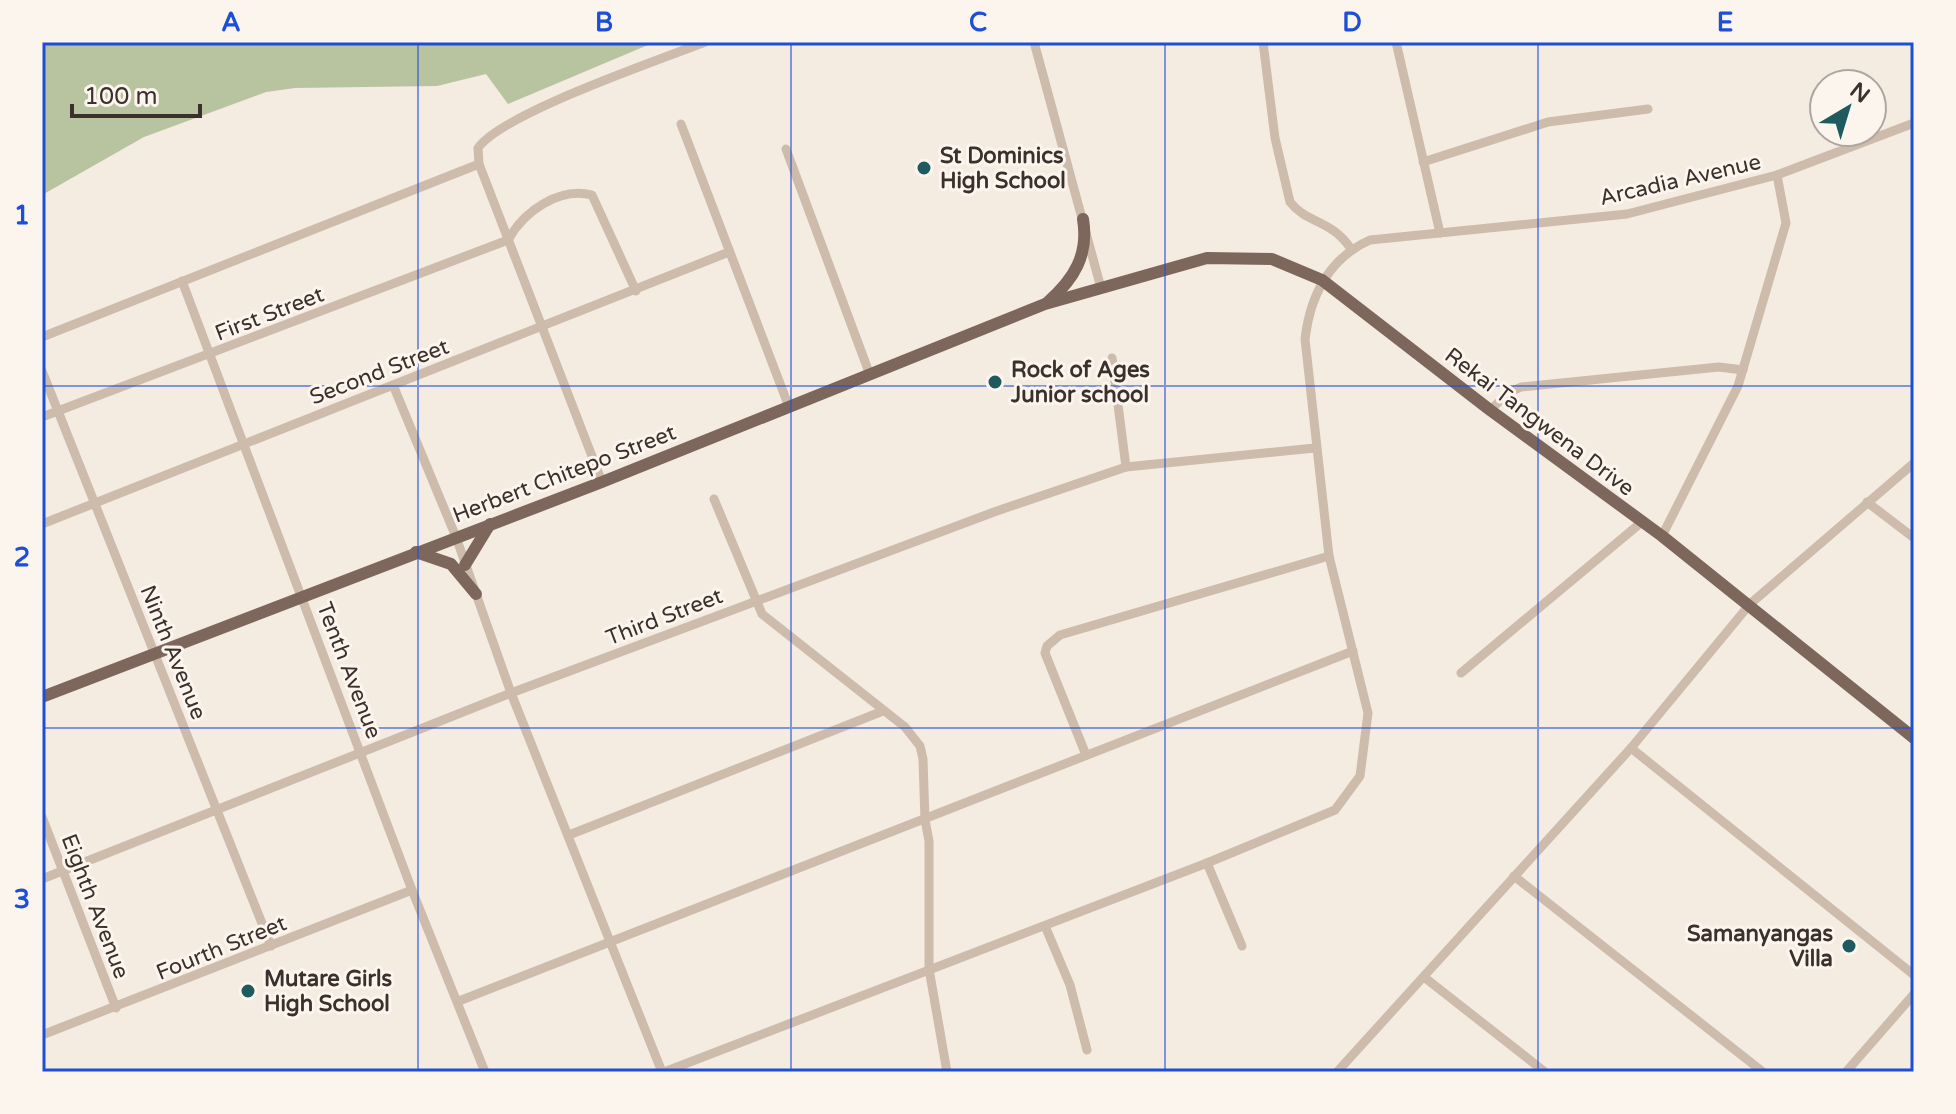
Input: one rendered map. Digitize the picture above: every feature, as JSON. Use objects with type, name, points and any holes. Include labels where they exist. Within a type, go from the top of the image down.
[{"type":"main road","points":[[1045,304],[1066,285],[1082,258],[1085,235],[1083,219]]},
{"type":"main road","name":"Rekai Tangwena Drive","points":[[1101,288],[1207,258],[1272,259],[1322,280],[1490,410],[1643,521],[1914,738]]},
{"type":"main road","name":"Herbert Chitepo Street","points":[[42,697],[602,482],[1045,304],[1101,288]]},
{"type":"main road","points":[[465,565],[490,524]]},
{"type":"main road","points":[[416,552],[451,564],[476,594]]},
{"type":"street","points":[[456,172],[490,134],[535,111],[705,42]]},
{"type":"street","points":[[1034,42],[1101,288]]},
{"type":"street","points":[[393,385],[456,537],[511,693],[663,1072],[1207,863],[1335,810],[1350,794],[1360,776],[1368,713],[1329,556],[1305,339],[1307,320],[1322,280],[1351,249],[1341,233],[1296,210],[1290,202],[1275,138],[1263,42]]},
{"type":"street","points":[[1396,42],[1440,233]]},
{"type":"street","points":[[1423,162],[1548,122],[1648,109]]},
{"type":"street","name":"Arcadia Avenue","points":[[1351,249],[1370,240],[1627,214],[1777,175],[1914,123]]},
{"type":"street","points":[[681,124],[789,407]]},
{"type":"street","points":[[478,148],[479,164],[602,482]]},
{"type":"street","points":[[786,149],[870,375]]},
{"type":"street","points":[[42,337],[479,164]]},
{"type":"street","points":[[1662,536],[1718,430],[1743,370],[1786,223],[1777,175]]},
{"type":"street","points":[[508,240],[518,222],[539,207],[567,193],[592,195],[636,291]]},
{"type":"street","name":"First Street","points":[[42,417],[508,240]]},
{"type":"street","name":"Second Street","points":[[42,524],[729,252]]},
{"type":"street","name":"Tenth Avenue","points":[[182,281],[412,890],[485,1072]]},
{"type":"street","points":[[1112,358],[1126,467]]},
{"type":"street","points":[[1490,410],[1510,392],[1521,387],[1719,367],[1743,370]]},
{"type":"street","name":"Ninth Avenue","points":[[42,371],[271,946]]},
{"type":"street","name":"Third Street","points":[[42,879],[511,693],[1126,467],[1315,448]]},
{"type":"street","points":[[1337,1072],[1631,748],[1750,604],[1914,463]]},
{"type":"street","points":[[714,499],[755,601],[775,627],[905,727],[920,746],[929,841],[929,969],[947,1072]]},
{"type":"street","points":[[1867,502],[1914,538]]},
{"type":"street","points":[[1461,673],[1643,521]]},
{"type":"street","points":[[1086,755],[1045,653],[1051,641],[1060,635],[1329,556]]},
{"type":"street","points":[[459,1001],[1353,651]]},
{"type":"street","points":[[569,835],[883,711]]},
{"type":"street","points":[[1631,748],[1914,975]]},
{"type":"street","name":"Eighth Avenue","points":[[42,817],[116,1008]]},
{"type":"street","points":[[1207,863],[1242,946]]},
{"type":"street","points":[[1514,876],[1763,1072]]},
{"type":"street","name":"Fourth Street","points":[[42,1035],[412,890]]},
{"type":"street","points":[[1045,926],[1070,985],[1087,1050]]},
{"type":"street","points":[[1424,977],[1545,1072]]},
{"type":"street","points":[[1846,1072],[1914,994]]},
{"type":"green space","points":[[42,42],[655,42],[508,104],[486,74],[437,86],[295,88],[266,92],[144,137],[42,195]]},
{"type":"place","name":"St Dominics High School","points":[[924,168]]},
{"type":"place","name":"Rock of Ages Junior school","points":[[995,382]]},
{"type":"place","name":"Samanyangas Villa","points":[[1849,946]]},
{"type":"place","name":"Mutare Girls High School","points":[[248,991]]}]
